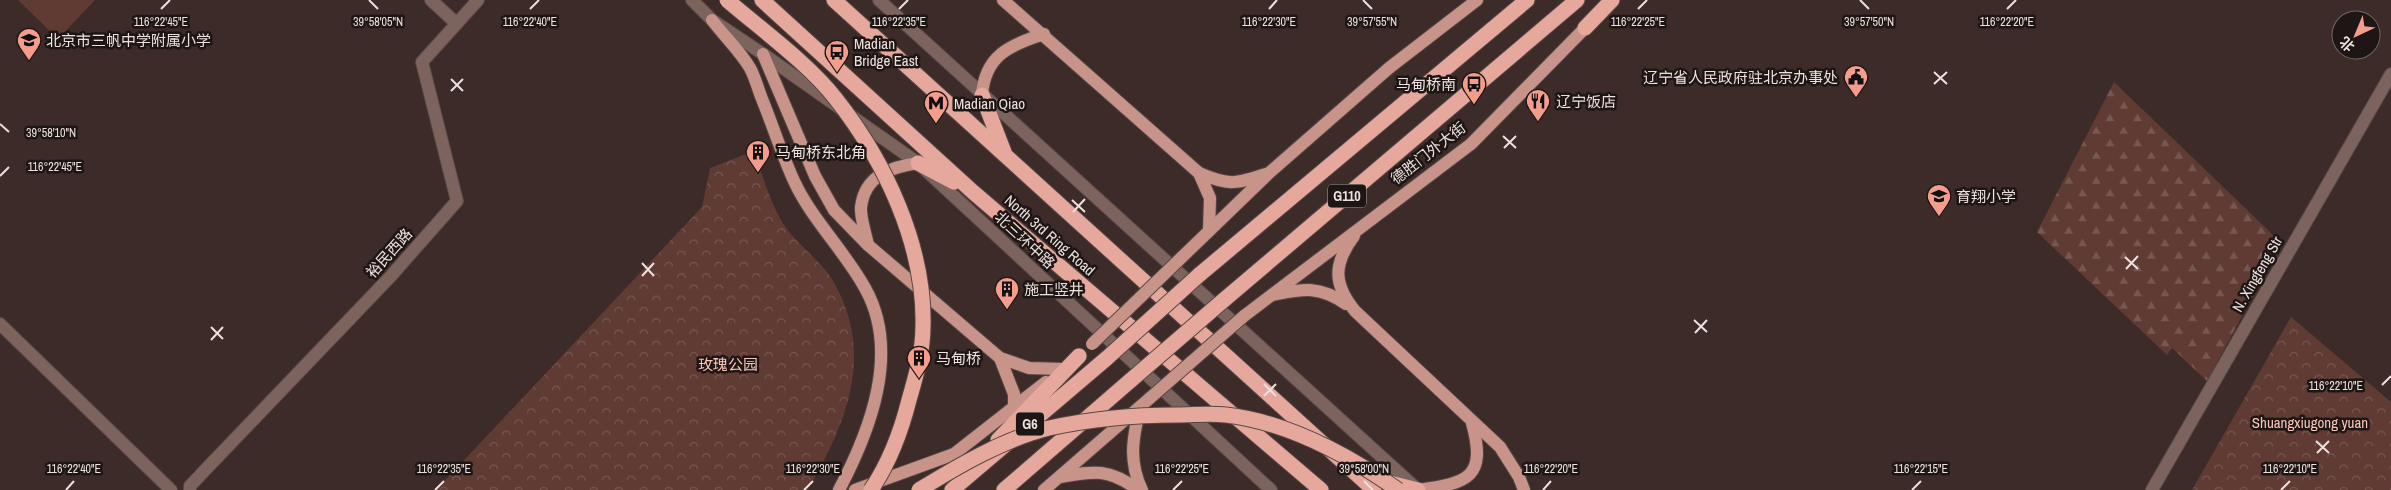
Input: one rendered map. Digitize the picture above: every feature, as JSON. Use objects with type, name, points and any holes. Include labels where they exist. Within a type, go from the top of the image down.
[{"type":"highway","points":[[727,0],[808,70],[836,98],[869,146],[894,196],[911,243],[920,286],[923,326],[917,372],[904,421],[891,454],[884,470],[870,490]]},
{"type":"highway","name":"North 3rd Ring Road","points":[[762,0],[973,192],[1321,490]]},
{"type":"highway","name":"North 3rd Ring Road","points":[[834,0],[1374,490]]},
{"type":"highway","name":"G110","points":[[1200,275],[1527,0]]},
{"type":"highway","name":"德胜门外大街","points":[[1225,299],[1577,0]]},
{"type":"highway","points":[[1585,28],[1612,0]]},
{"type":"highway","points":[[982,95],[1005,155]]},
{"type":"highway","points":[[918,163],[973,192]]},
{"type":"highway","name":"G6","points":[[951,490],[1107,358],[1200,275]]},
{"type":"highway","name":"G6","points":[[1004,490],[1225,299]]},
{"type":"highway","points":[[951,490],[1079,356]]},
{"type":"highway","points":[[919,490],[992,449],[1047,429],[1113,418],[1226,414],[1275,426],[1308,439],[1373,472],[1398,490]]},
{"type":"highway","points":[[1357,475],[1418,490]]},
{"type":"main road","points":[[1004,0],[1200,174],[1219,182],[1239,183],[1269,173]]},
{"type":"main road","points":[[855,490],[954,454],[1014,408],[1079,356],[1269,173],[1389,68],[1477,0]]},
{"type":"main road","name":"德胜门外大街","points":[[1140,407],[1244,316],[1471,144],[1585,28],[1618,0]]},
{"type":"main road","points":[[712,20],[750,68],[797,188],[808,208],[865,288],[878,320],[882,356],[876,394],[864,436],[839,490]]},
{"type":"main road","points":[[982,95],[984,78],[992,62],[1004,50],[1022,41],[1044,34]]},
{"type":"main road","points":[[764,54],[815,176],[834,210],[868,245],[1000,358],[1029,368],[1062,370]]},
{"type":"main road","points":[[868,245],[861,208],[867,188],[877,177],[893,167],[918,163]]},
{"type":"main road","points":[[1200,174],[1210,198],[1210,231]]},
{"type":"main road","points":[[1358,230],[1347,244],[1339,265],[1338,284],[1343,296],[1355,311],[1472,423],[1500,447],[1519,477],[1524,490]]},
{"type":"main road","points":[[1270,296],[1311,290],[1330,293],[1355,311]]},
{"type":"main road","points":[[1000,358],[1014,394],[1014,408]]},
{"type":"main road","points":[[1044,490],[1140,407]]},
{"type":"main road","points":[[1140,407],[1133,446],[1134,473],[1140,490]]},
{"type":"main road","points":[[1418,490],[1444,486],[1465,479],[1476,467],[1479,447],[1472,423]]},
{"type":"main road","points":[[1060,477],[1092,471],[1106,472],[1125,480],[1140,490]]},
{"type":"street","points":[[431,0],[456,23]]},
{"type":"street","name":"裕民西路","points":[[190,490],[190,486],[390,277],[457,200],[422,62],[478,0]]},
{"type":"street","name":"北三环中路","points":[[692,0],[712,20],[764,54],[918,163],[1271,490]]},
{"type":"street","points":[[879,0],[1418,490]]},
{"type":"street","name":"N. Xingfeng Str","points":[[2152,490],[2391,74]]},
{"type":"street","points":[[0,324],[172,490]]},
{"type":"green space","points":[[18,0],[95,0],[58,39]]},
{"type":"green space","points":[[2114,82],[2281,244],[2207,381],[2172,348],[2167,355],[2037,232]]},
{"type":"green space","name":"玫瑰公园","points":[[754,151],[776,210],[786,228],[832,279],[845,307],[852,334],[854,360],[851,387],[844,413],[834,439],[808,490],[436,490],[702,207],[710,168]]},
{"type":"green space","name":"Shuangxiugong yuan","points":[[2291,317],[2391,402],[2391,490],[2192,490]]},
{"type":"place","name":"北京市三帆中学附属小学","points":[[29,61]]},
{"type":"place","name":"Madian Bridge East","points":[[837,73]]},
{"type":"place","name":"辽宁省人民政府驻北京办事处","points":[[1856,98]]},
{"type":"place","name":"马甸桥南","points":[[1474,105]]},
{"type":"place","name":"辽宁饭店","points":[[1538,122]]},
{"type":"place","name":"Madian Qiao","points":[[936,124]]},
{"type":"place","name":"马甸桥东北角","points":[[758,173]]},
{"type":"place","name":"育翔小学","points":[[1939,217]]},
{"type":"place","name":"施工竖井","points":[[1007,310]]},
{"type":"place","name":"马甸桥","points":[[919,379]]}]
